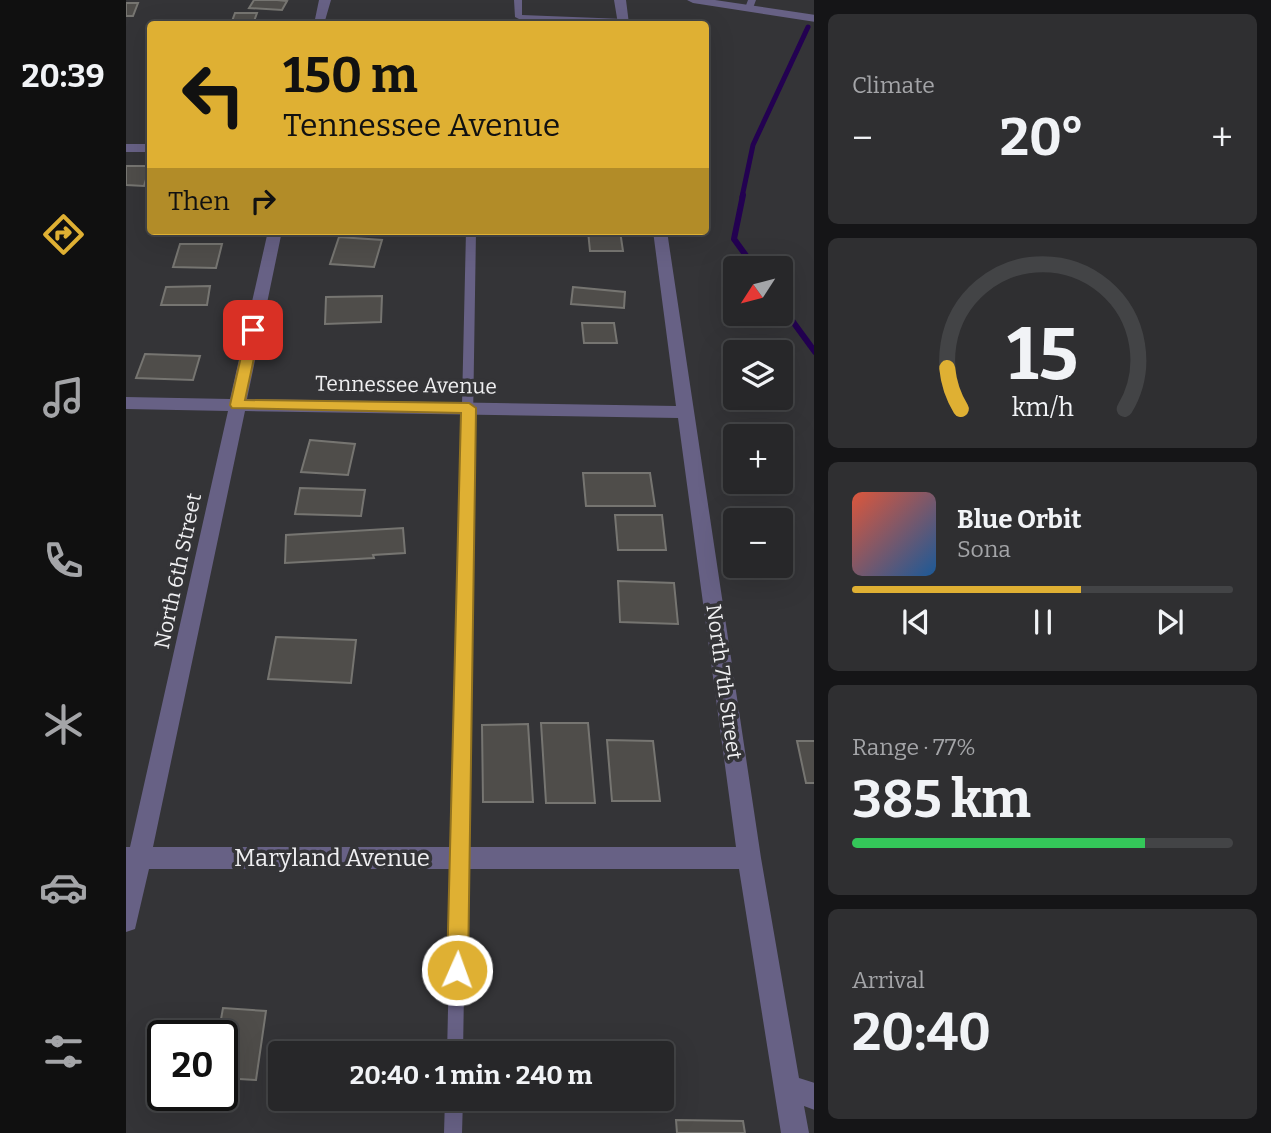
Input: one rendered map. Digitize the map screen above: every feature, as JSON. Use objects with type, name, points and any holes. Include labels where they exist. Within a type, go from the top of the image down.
[{"type":"street","points":[[320,21],[325,0]]},
{"type":"street","points":[[620,0],[624,21]]},
{"type":"street","points":[[694,0],[751,4],[814,19]]},
{"type":"street","points":[[126,148],[147,148]]},
{"type":"street","name":"North 6th Street","points":[[126,920],[132,858],[274,235]]},
{"type":"street","name":"North 7th Street","points":[[661,235],[749,858],[795,1133]]},
{"type":"street","name":"Tennessee Avenue","points":[[126,403],[686,412]]},
{"type":"street","name":"Maryland Avenue","points":[[132,858],[749,858]]},
{"type":"street","points":[[788,1087],[814,1097]]},
{"type":"lane","points":[[518,0],[519,17],[589,21]]},
{"type":"lane","points":[[455,1041],[471,235]]},
{"type":"lane","points":[[453,1133],[454,1111]]},
{"type":"building","points":[[254,0],[287,1],[282,10],[249,8]]},
{"type":"building","points":[[126,3],[138,3],[133,16],[126,16]]},
{"type":"building","points":[[235,13],[257,13],[254,21],[232,21]]},
{"type":"building","points":[[126,166],[147,166],[144,186],[126,185]]},
{"type":"building","points":[[588,235],[621,235],[623,251],[590,251]]},
{"type":"building","points":[[339,237],[382,240],[374,267],[330,264]]},
{"type":"building","points":[[180,244],[222,244],[216,268],[173,267]]},
{"type":"building","points":[[210,286],[207,305],[161,305],[166,287]]},
{"type":"building","points":[[573,287],[625,292],[624,308],[571,304]]},
{"type":"building","points":[[382,296],[381,322],[325,324],[326,297]]},
{"type":"building","points":[[582,323],[614,323],[617,343],[584,343]]},
{"type":"building","points":[[145,354],[200,356],[193,380],[136,378]]},
{"type":"building","points":[[310,440],[355,444],[348,475],[301,472]]},
{"type":"building","points":[[583,473],[650,473],[655,506],[586,506]]},
{"type":"building","points":[[300,488],[365,490],[361,516],[295,514]]},
{"type":"building","points":[[615,515],[662,515],[666,550],[618,550]]},
{"type":"building","points":[[403,528],[405,553],[373,555],[374,558],[285,563],[286,535]]},
{"type":"building","points":[[618,581],[674,583],[678,624],[620,622]]},
{"type":"building","points":[[276,637],[356,640],[351,683],[268,679]]},
{"type":"building","points":[[541,723],[588,723],[595,803],[546,803]]},
{"type":"building","points":[[528,724],[533,802],[483,802],[482,725]]},
{"type":"building","points":[[607,740],[653,741],[660,801],[612,801]]},
{"type":"building","points":[[797,741],[814,741],[814,783],[806,783]]},
{"type":"building","points":[[223,1008],[266,1011],[256,1080],[238,1079],[238,1020],[221,1020]]},
{"type":"building","points":[[676,1120],[743,1121],[745,1133],[677,1133]]},
{"type":"waterway","points":[[742,197],[753,145],[808,27]]},
{"type":"waterway","points":[[743,195],[734,239],[746,256]]},
{"type":"waterway","points":[[793,322],[814,351]]},
{"type":"route","points":[[253,330],[237,405],[469,408],[457,970]]}]
